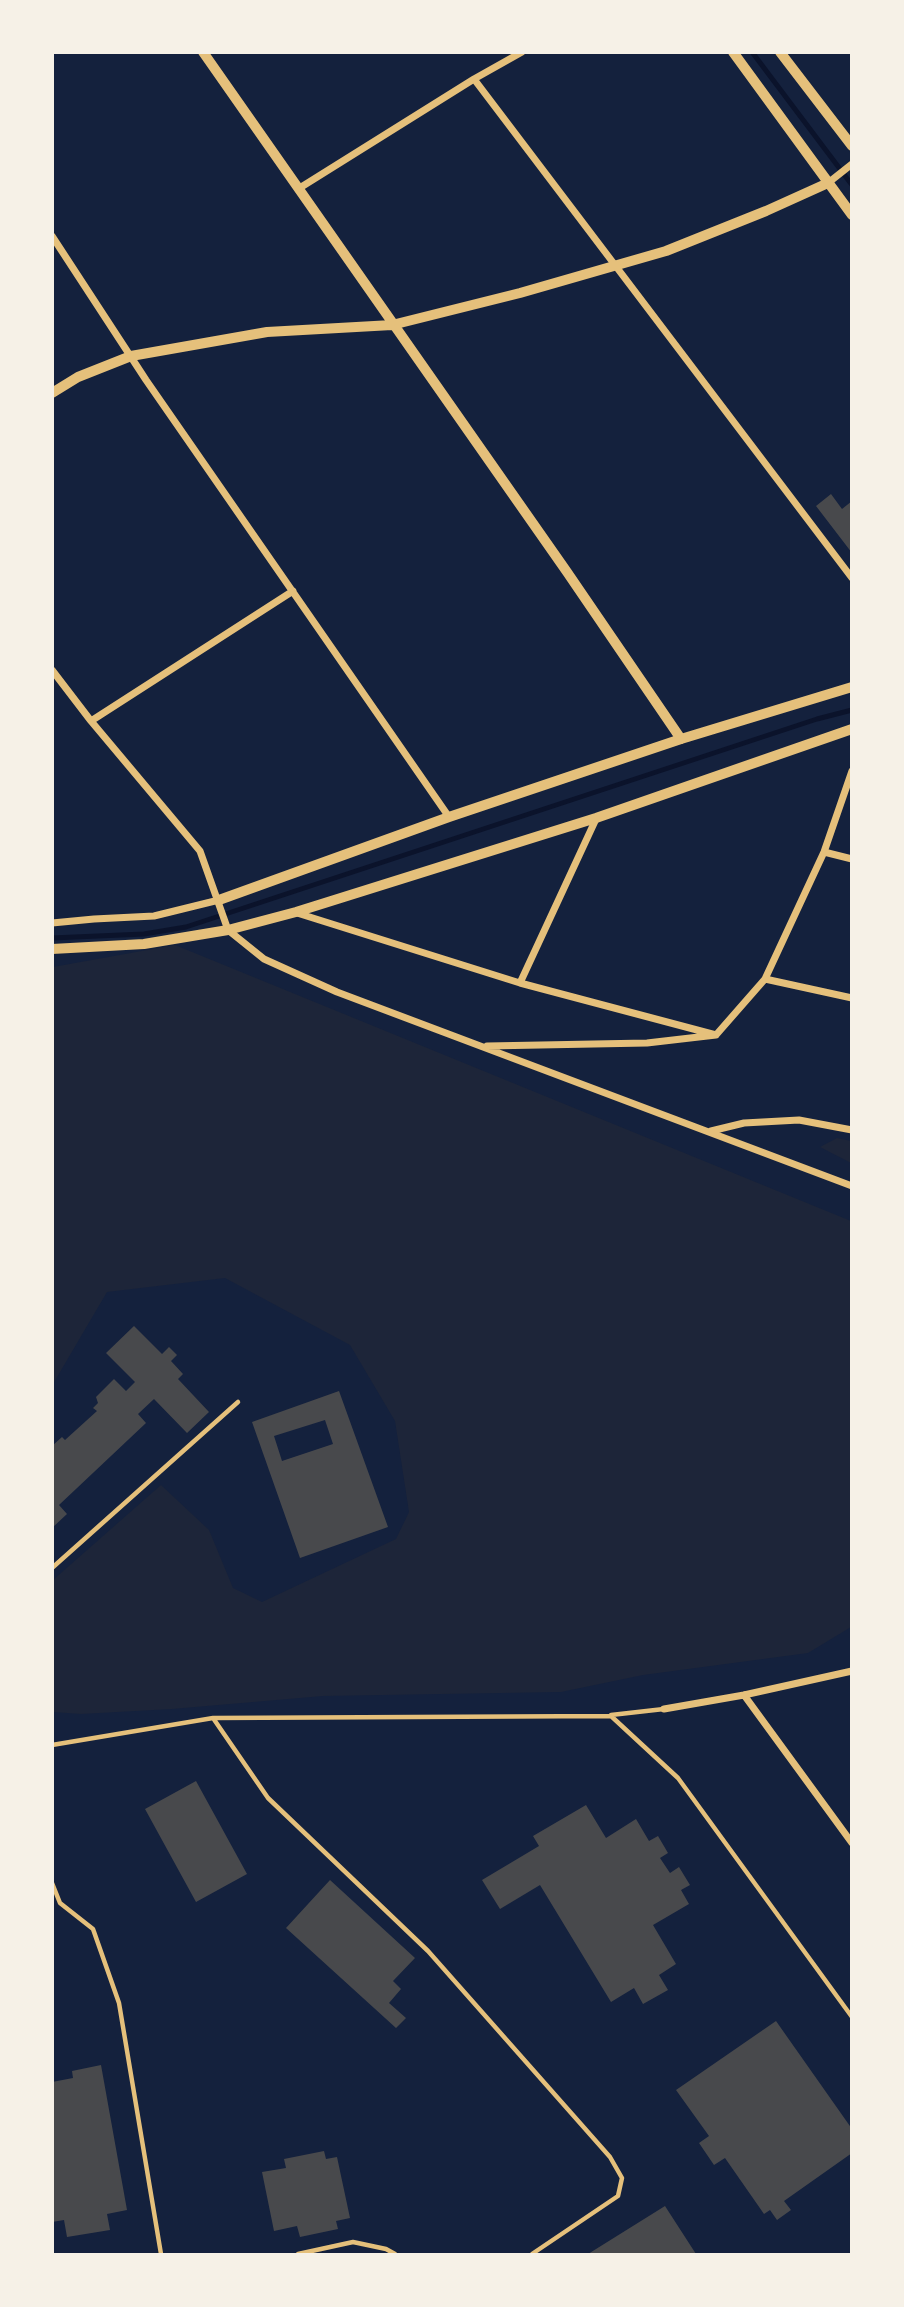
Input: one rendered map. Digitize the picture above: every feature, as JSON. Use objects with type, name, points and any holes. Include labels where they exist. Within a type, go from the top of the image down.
[{"type":"street","points":[[298,189],[522,52]]},
{"type":"street","points":[[733,52],[852,215]]},
{"type":"street","points":[[780,52],[852,146]]},
{"type":"street","points":[[206,53],[681,739]]},
{"type":"street","points":[[474,79],[852,578]]},
{"type":"street","points":[[52,393],[78,377],[131,356],[267,332],[392,325],[520,293],[666,251],[828,183],[852,164]]},
{"type":"street","points":[[52,236],[131,356],[449,817]]},
{"type":"street","points":[[91,721],[293,592]]},
{"type":"street","points":[[52,670],[91,721],[201,851],[228,930],[264,959],[337,992],[852,1186]]},
{"type":"street","points":[[52,923],[154,916],[219,900],[449,817],[681,739],[852,687]]},
{"type":"street","points":[[52,949],[144,944],[228,930],[296,912],[597,818],[852,729]]},
{"type":"street","points":[[483,1047],[647,1043],[716,1035],[765,979],[824,852],[852,771]]},
{"type":"street","points":[[520,983],[597,818]]},
{"type":"street","points":[[824,852],[852,859]]},
{"type":"street","points":[[296,912],[520,983],[716,1035]]},
{"type":"street","points":[[765,979],[852,998]]},
{"type":"street","points":[[709,1132],[744,1123],[799,1120],[852,1130]]},
{"type":"street","points":[[664,1709],[744,1695],[852,1671]]},
{"type":"street","points":[[744,1695],[852,1843]]},
{"type":"lane","points":[[52,1568],[238,1402]]},
{"type":"lane","points":[[52,1745],[213,1718],[611,1716],[664,1709]]},
{"type":"lane","points":[[611,1716],[678,1779],[852,2017]]},
{"type":"lane","points":[[213,1718],[268,1798],[428,1951],[611,2157],[622,2178],[618,2196],[532,2255]]},
{"type":"lane","points":[[52,1883],[60,1903],[93,1928],[119,2003],[161,2255]]},
{"type":"lane","points":[[52,1906],[60,1903]]},
{"type":"lane","points":[[298,2255],[353,2242],[386,2249],[395,2255]]},
{"type":"shaded area","points":[[175,945],[851,1221],[851,1627],[808,1653],[643,1675],[561,1692],[323,1696],[172,1709],[81,1714],[53,1712],[53,1580],[161,1485],[209,1530],[233,1588],[262,1602],[396,1539],[409,1512],[395,1421],[350,1345],[225,1278],[107,1292],[53,1384],[53,967]]},
{"type":"shaded area","points":[[837,1138],[851,1141],[851,1163],[820,1147]]},
{"type":"building","points":[[831,494],[842,509],[852,501],[852,553],[816,506]]},
{"type":"building","points":[[134,1326],[162,1354],[169,1347],[177,1355],[171,1361],[183,1374],[178,1379],[209,1412],[187,1433],[154,1399],[138,1414],[146,1423],[59,1505],[67,1514],[52,1528],[52,1446],[62,1437],[65,1440],[97,1411],[93,1408],[98,1403],[96,1397],[114,1379],[126,1391],[135,1382],[106,1353]]},
{"type":"building","points":[[339,1391],[388,1527],[300,1558],[252,1422]],"holes":[[[325,1420],[333,1444],[282,1461],[274,1436]]]},
{"type":"building","points":[[196,1781],[247,1874],[196,1902],[145,1809]]},
{"type":"building","points":[[586,1805],[606,1838],[636,1819],[649,1841],[658,1836],[668,1853],[660,1858],[670,1873],[679,1867],[690,1885],[681,1890],[689,1904],[653,1925],[676,1964],[659,1975],[668,1990],[643,2004],[634,1988],[611,2002],[540,1885],[500,1909],[482,1880],[539,1846],[533,1836]]},
{"type":"building","points":[[330,1880],[415,1958],[393,1981],[401,1989],[389,2003],[406,2018],[396,2028],[286,1928]]},
{"type":"building","points":[[776,2021],[852,2129],[852,2153],[784,2201],[791,2210],[777,2220],[770,2210],[764,2214],[725,2158],[714,2165],[699,2143],[709,2136],[676,2090]]},
{"type":"building","points":[[101,2065],[127,2210],[107,2214],[110,2230],[67,2237],[64,2220],[52,2222],[52,2082],[73,2078],[72,2071]]},
{"type":"building","points":[[324,2151],[326,2159],[337,2157],[350,2218],[336,2221],[338,2229],[300,2237],[297,2226],[274,2231],[262,2172],[286,2168],[284,2159]]},
{"type":"building","points":[[665,2206],[696,2254],[588,2254]]},
{"type":"waterway","points":[[752,52],[852,185]]},
{"type":"waterway","points":[[52,938],[144,934],[186,927],[817,719],[852,710]]}]
